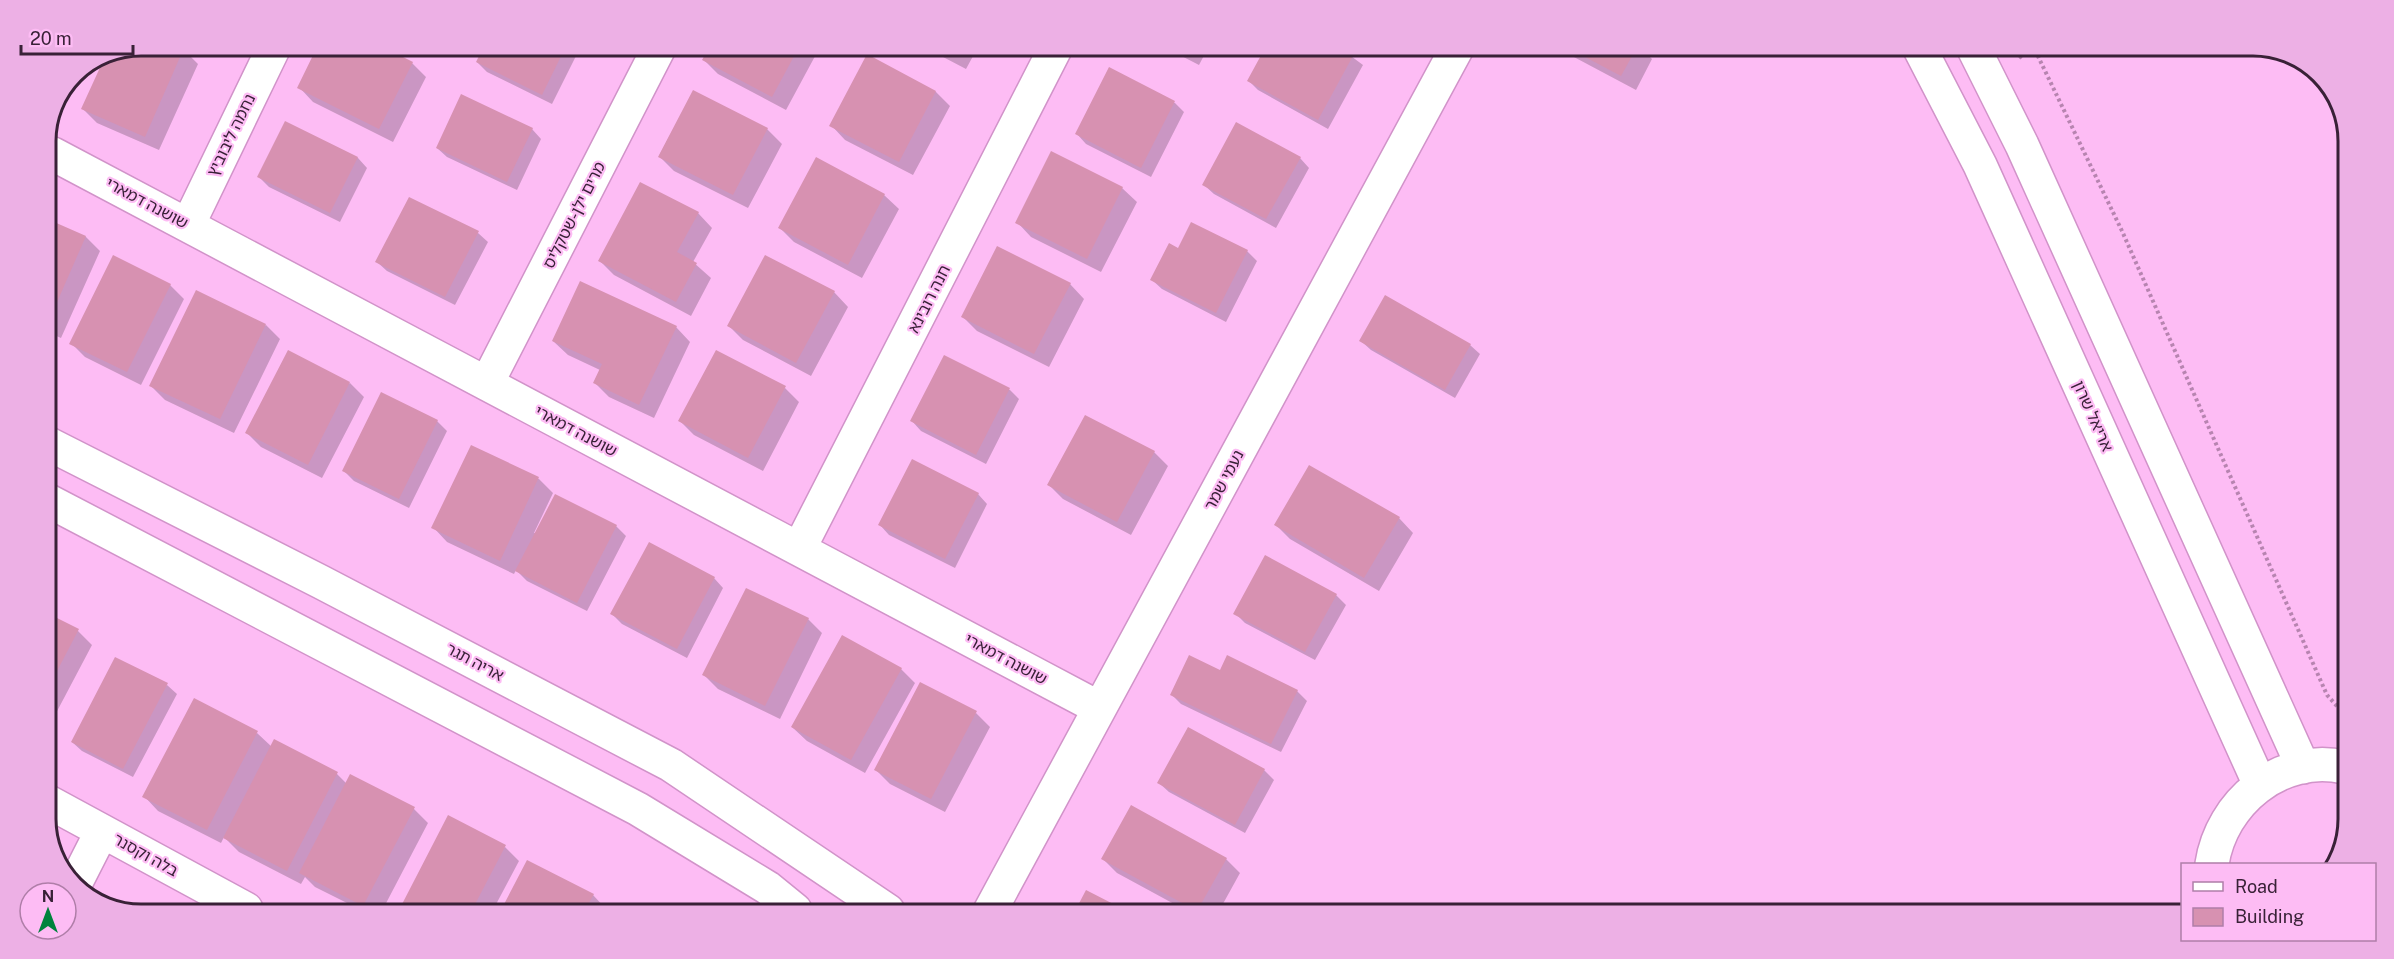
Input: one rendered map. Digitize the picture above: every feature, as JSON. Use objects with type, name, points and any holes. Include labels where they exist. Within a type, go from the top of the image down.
[{"type":"street","name":"נחמה ליבוביץ","points":[[188,225],[270,55]]},
{"type":"street","name":"מרים ילן-שטקליס","points":[[487,383],[655,55]]},
{"type":"street","name":"חנה רובינא","points":[[799,549],[1052,55]]},
{"type":"street","name":"נעמי שמר","points":[[994,904],[1453,55]]},
{"type":"street","name":"אריאל שרון","points":[[1923,55],[1980,165],[2260,785]]},
{"type":"street","points":[[1977,55],[2022,145],[2303,767]]},
{"type":"street","name":"שושנה דמארי","points":[[55,155],[1099,708]]},
{"type":"street","name":"אריה תגר","points":[[55,447],[321,582],[671,765],[878,904]]},
{"type":"street","points":[[56,505],[638,808],[768,888],[788,904]]},
{"type":"street","points":[[2212,863],[2216,844],[2234,808],[2260,785],[2296,767],[2329,764],[2338,766]]},
{"type":"street","name":"בלה וקסנר","points":[[56,806],[237,904]]},
{"type":"street","points":[[79,877],[102,831]]},
{"type":"path","points":[[2037,55],[2122,231],[2327,695],[2338,707]]},
{"type":"building","points":[[181,55],[145,137],[81,109],[101,66],[124,57]]},
{"type":"building","points":[[313,55],[399,55],[413,62],[379,129],[297,88]]},
{"type":"building","points":[[480,55],[562,55],[542,95],[476,62]]},
{"type":"building","points":[[705,55],[795,55],[772,97],[702,60]]},
{"type":"building","points":[[866,55],[936,91],[899,162],[829,126]]},
{"type":"building","points":[[1261,55],[1353,55],[1318,120],[1247,81]]},
{"type":"building","points":[[1581,55],[1633,55],[1621,76]]},
{"type":"building","points":[[1109,67],[1175,101],[1141,168],[1075,134]]},
{"type":"building","points":[[693,90],[768,128],[733,195],[658,157]]},
{"type":"building","points":[[461,94],[533,128],[507,182],[436,148]]},
{"type":"building","points":[[285,121],[358,157],[330,213],[257,177]]},
{"type":"building","points":[[1236,122],[1301,157],[1266,219],[1202,185]]},
{"type":"building","points":[[1051,151],[1123,187],[1087,259],[1015,223]]},
{"type":"building","points":[[816,157],[885,194],[848,265],[778,228]]},
{"type":"building","points":[[640,182],[699,212],[677,252],[697,263],[676,302],[598,261]]},
{"type":"building","points":[[409,197],[479,231],[445,297],[375,262]]},
{"type":"building","points":[[55,222],[86,236],[55,306]]},
{"type":"building","points":[[1191,222],[1248,250],[1216,313],[1150,280],[1169,243],[1178,248]]},
{"type":"building","points":[[997,246],[1071,283],[1034,354],[961,317]]},
{"type":"building","points":[[113,255],[171,284],[127,372],[69,344]]},
{"type":"building","points":[[765,255],[835,291],[796,363],[727,326]]},
{"type":"building","points":[[580,281],[677,326],[639,405],[593,383],[602,364],[552,341]]},
{"type":"building","points":[[196,290],[266,324],[220,419],[149,386]]},
{"type":"building","points":[[1385,295],[1471,344],[1445,390],[1359,341]]},
{"type":"building","points":[[288,350],[350,382],[308,465],[245,433]]},
{"type":"building","points":[[716,350],[786,386],[748,458],[678,421]]},
{"type":"building","points":[[944,355],[1010,388],[976,455],[910,421]]},
{"type":"building","points":[[381,392],[438,420],[399,499],[342,471]]},
{"type":"building","points":[[1085,415],[1155,451],[1117,522],[1047,485]]},
{"type":"building","points":[[471,445],[539,477],[500,561],[431,528]]},
{"type":"building","points":[[912,459],[979,493],[945,559],[878,525]]},
{"type":"building","points":[[1309,465],[1400,517],[1364,578],[1274,525]]},
{"type":"building","points":[[555,494],[617,525],[577,603],[515,571]]},
{"type":"building","points":[[649,542],[715,577],[677,649],[610,614]]},
{"type":"building","points":[[1265,555],[1337,594],[1305,652],[1233,614]]},
{"type":"building","points":[[746,588],[809,618],[765,706],[702,675]]},
{"type":"building","points":[[56,617],[79,629],[56,673]]},
{"type":"building","points":[[842,635],[902,668],[851,760],[791,727]]},
{"type":"building","points":[[1189,655],[1220,670],[1227,655],[1298,690],[1271,744],[1170,695]]},
{"type":"building","points":[[115,657],[168,683],[123,769],[71,742]]},
{"type":"building","points":[[920,682],[977,711],[931,799],[874,770]]},
{"type":"building","points":[[194,698],[258,731],[207,830],[142,797]]},
{"type":"building","points":[[1188,727],[1265,769],[1235,825],[1157,783]]},
{"type":"building","points":[[274,739],[338,772],[287,871],[223,838]]},
{"type":"building","points":[[350,774],[415,807],[364,904],[359,904],[299,873]]},
{"type":"building","points":[[1131,805],[1227,858],[1201,904],[1184,904],[1101,859]]},
{"type":"building","points":[[448,815],[506,845],[475,904],[402,904]]},
{"type":"building","points":[[527,860],[594,894],[588,904],[504,904]]},
{"type":"building","points":[[1086,890],[1113,904],[1079,904]]}]
